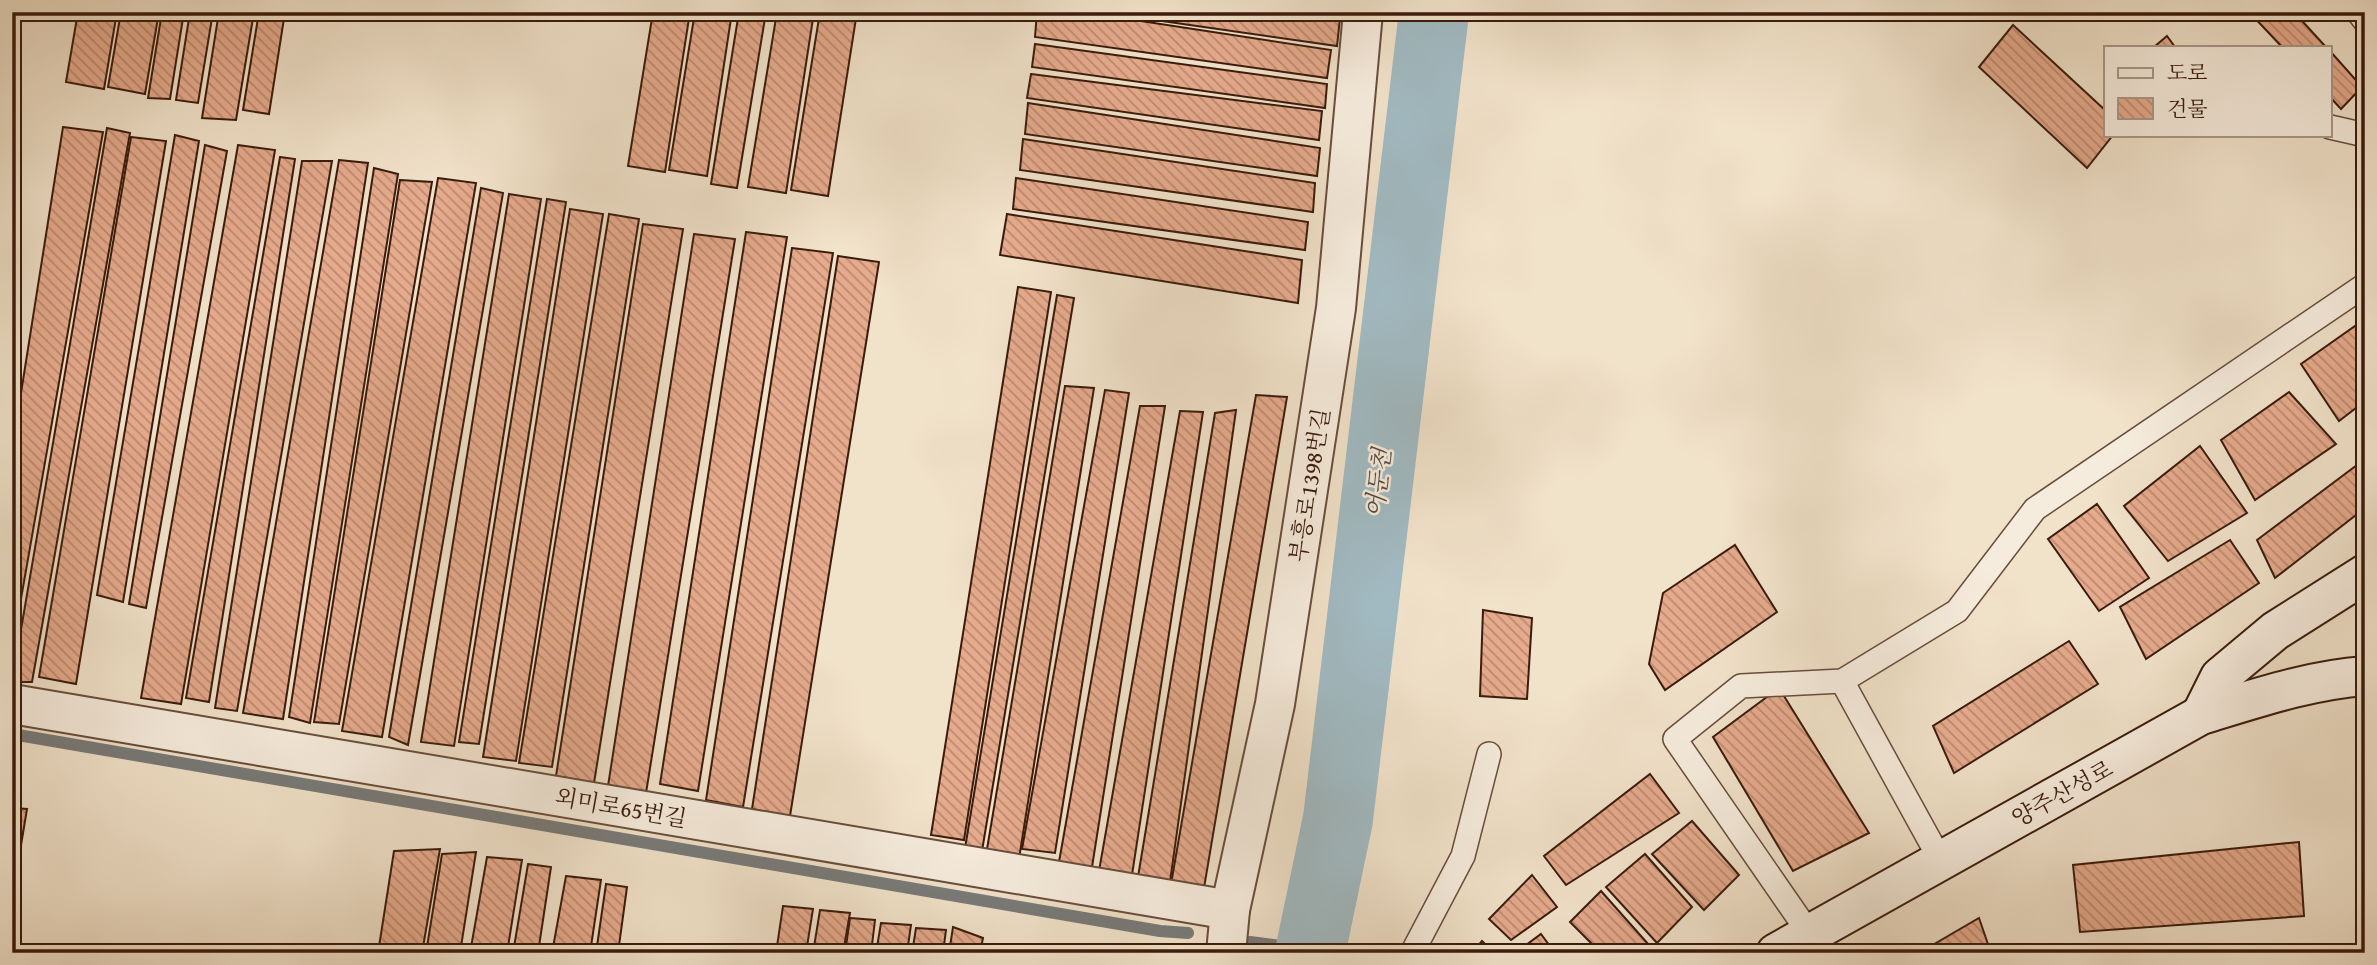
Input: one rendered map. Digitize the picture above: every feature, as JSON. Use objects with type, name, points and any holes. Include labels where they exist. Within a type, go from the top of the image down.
[{"type":"street","name":"부흥로1398번길","points":[[1226,953],[1230,910],[1275,704],[1336,308],[1363,12]]},
{"type":"street","points":[[2201,715],[2220,677],[2275,631],[2365,573]]},
{"type":"street","name":"양주산성로","points":[[1776,953],[2201,715],[2341,678],[2365,676]]},
{"type":"street","name":"외미로65번길","points":[[12,704],[1230,910]]},
{"type":"lane","points":[[2358,12],[2365,21]]},
{"type":"lane","points":[[2332,127],[2365,135]]},
{"type":"lane","points":[[1809,933],[1675,739],[1741,686],[1842,681],[1957,611],[2035,509],[2365,285]]},
{"type":"lane","points":[[1842,681],[1941,861]]},
{"type":"lane","points":[[1412,953],[1462,856],[1489,754]]},
{"type":"building","points":[[78,12],[117,12],[104,89],[66,82]]},
{"type":"building","points":[[121,12],[159,12],[145,94],[108,87]]},
{"type":"building","points":[[162,12],[184,12],[170,99],[148,98]]},
{"type":"building","points":[[190,12],[213,12],[198,103],[176,100]]},
{"type":"building","points":[[219,12],[254,12],[236,120],[202,118]]},
{"type":"building","points":[[259,12],[285,12],[269,114],[243,110]]},
{"type":"building","points":[[653,12],[690,12],[665,172],[628,166]]},
{"type":"building","points":[[695,12],[732,12],[707,176],[669,170]]},
{"type":"building","points":[[739,12],[766,12],[737,188],[711,184]]},
{"type":"building","points":[[777,12],[814,12],[786,193],[748,187]]},
{"type":"building","points":[[820,12],[857,12],[828,196],[791,190]]},
{"type":"building","points":[[1037,12],[1082,12],[1331,50],[1327,78],[1035,37]]},
{"type":"building","points":[[1099,12],[1303,12],[1340,18],[1337,46]]},
{"type":"building","points":[[2249,12],[2294,12],[2325,46],[2281,46]]},
{"type":"building","points":[[2013,25],[2104,109],[2104,136],[2112,136],[2087,168],[1979,67]]},
{"type":"building","points":[[2167,36],[2174,46],[2155,46]]},
{"type":"building","points":[[1035,44],[1327,84],[1325,108],[1032,67]]},
{"type":"building","points":[[2332,53],[2362,87],[2341,109],[2332,99]]},
{"type":"building","points":[[1031,74],[1322,111],[1319,140],[1027,98]]},
{"type":"building","points":[[1028,103],[1320,148],[1317,176],[1025,134]]},
{"type":"building","points":[[63,127],[103,132],[12,650],[12,450]]},
{"type":"building","points":[[107,128],[130,133],[32,682],[12,682]]},
{"type":"building","points":[[175,135],[199,141],[123,602],[97,595]]},
{"type":"building","points":[[131,137],[166,141],[76,684],[39,677]]},
{"type":"building","points":[[1023,139],[1315,183],[1313,212],[1020,170]]},
{"type":"building","points":[[205,145],[227,151],[146,608],[129,604]]},
{"type":"building","points":[[238,145],[275,150],[181,704],[141,698]]},
{"type":"building","points":[[280,157],[295,159],[209,702],[186,698]]},
{"type":"building","points":[[339,160],[368,163],[283,719],[243,713]]},
{"type":"building","points":[[302,161],[332,161],[237,711],[215,708]]},
{"type":"building","points":[[374,168],[398,174],[310,723],[289,717]]},
{"type":"building","points":[[438,178],[476,183],[382,737],[342,731]]},
{"type":"building","points":[[1016,178],[1308,222],[1305,250],[1013,209]]},
{"type":"building","points":[[400,180],[432,182],[339,724],[314,722]]},
{"type":"building","points":[[481,188],[503,193],[408,745],[389,737]]},
{"type":"building","points":[[509,194],[541,199],[454,746],[421,742]]},
{"type":"building","points":[[547,199],[566,202],[479,744],[459,742]]},
{"type":"building","points":[[570,209],[603,214],[516,761],[483,757]]},
{"type":"building","points":[[609,214],[639,219],[552,767],[519,763]]},
{"type":"building","points":[[1007,214],[1302,260],[1298,303],[1000,255]]},
{"type":"building","points":[[643,224],[683,229],[594,783],[556,776]]},
{"type":"building","points":[[746,232],[787,237],[698,791],[660,784]]},
{"type":"building","points":[[694,234],[735,239],[646,793],[608,786]]},
{"type":"building","points":[[792,248],[833,253],[743,807],[706,800]]},
{"type":"building","points":[[838,256],[879,262],[790,816],[752,809]]},
{"type":"building","points":[[1018,287],[1051,292],[964,840],[931,835]]},
{"type":"building","points":[[1057,295],[1074,298],[982,851],[965,848]]},
{"type":"building","points":[[2365,319],[2365,401],[2339,421],[2301,364]]},
{"type":"building","points":[[1065,386],[1094,388],[1018,865],[985,861]]},
{"type":"building","points":[[1105,390],[1129,393],[1055,853],[1022,849]]},
{"type":"building","points":[[2289,392],[2336,444],[2255,500],[2221,440]]},
{"type":"building","points":[[1256,395],[1287,397],[1204,888],[1171,884]]},
{"type":"building","points":[[1140,406],[1165,406],[1092,867],[1059,862]]},
{"type":"building","points":[[1236,410],[1170,882],[1138,877],[1215,413]]},
{"type":"building","points":[[1180,411],[1203,412],[1132,875],[1099,871]]},
{"type":"building","points":[[2200,446],[2247,513],[2168,561],[2124,506]]},
{"type":"building","points":[[2365,459],[2365,508],[2275,578],[2257,540]]},
{"type":"building","points":[[2097,504],[2149,578],[2099,611],[2048,539]]},
{"type":"building","points":[[2230,540],[2259,583],[2146,659],[2120,607]]},
{"type":"building","points":[[1735,545],[1777,612],[1665,690],[1649,664],[1663,593]]},
{"type":"building","points":[[1483,610],[1532,618],[1527,699],[1480,696]]},
{"type":"building","points":[[2069,641],[2098,684],[1954,773],[1933,726]]},
{"type":"building","points":[[1779,688],[1869,833],[1793,871],[1713,737]]},
{"type":"building","points":[[1650,774],[1679,813],[1566,885],[1544,856]]},
{"type":"building","points":[[12,808],[27,809],[12,900]]},
{"type":"building","points":[[1692,821],[1739,875],[1704,910],[1652,854]]},
{"type":"building","points":[[2299,842],[2304,916],[2080,932],[2073,865]]},
{"type":"building","points":[[440,849],[422,953],[378,953],[394,851]]},
{"type":"building","points":[[476,852],[460,953],[426,953],[442,854]]},
{"type":"building","points":[[1645,854],[1692,907],[1657,943],[1606,887]]},
{"type":"building","points":[[487,857],[522,860],[507,953],[470,953]]},
{"type":"building","points":[[528,864],[551,867],[538,953],[513,953]]},
{"type":"building","points":[[1532,875],[1557,907],[1511,940],[1489,919]]},
{"type":"building","points":[[566,876],[601,880],[590,953],[552,953]]},
{"type":"building","points":[[606,884],[627,887],[618,953],[596,953]]},
{"type":"building","points":[[1601,891],[1649,945],[1641,953],[1601,953],[1570,922]]},
{"type":"building","points":[[783,906],[813,909],[806,953],[776,953]]},
{"type":"building","points":[[820,910],[850,913],[843,953],[813,953]]},
{"type":"building","points":[[850,918],[875,920],[871,953],[845,953]]},
{"type":"building","points":[[1979,918],[1991,953],[1919,953]]},
{"type":"building","points":[[881,923],[911,925],[907,953],[876,953]]},
{"type":"building","points":[[953,927],[983,938],[980,953],[949,953]]},
{"type":"building","points":[[916,928],[946,930],[943,953],[912,953]]},
{"type":"building","points":[[1541,934],[1555,953],[1518,951]]},
{"type":"building","points":[[1482,941],[1494,953],[1472,953]]},
{"type":"waterway","name":"어둔천","points":[[1310,953],[1338,819],[1434,12]]},
{"type":"waterway","points":[[12,734],[1160,931],[1188,933]]},
{"type":"waterway","points":[[1250,942],[1311,950]]}]
